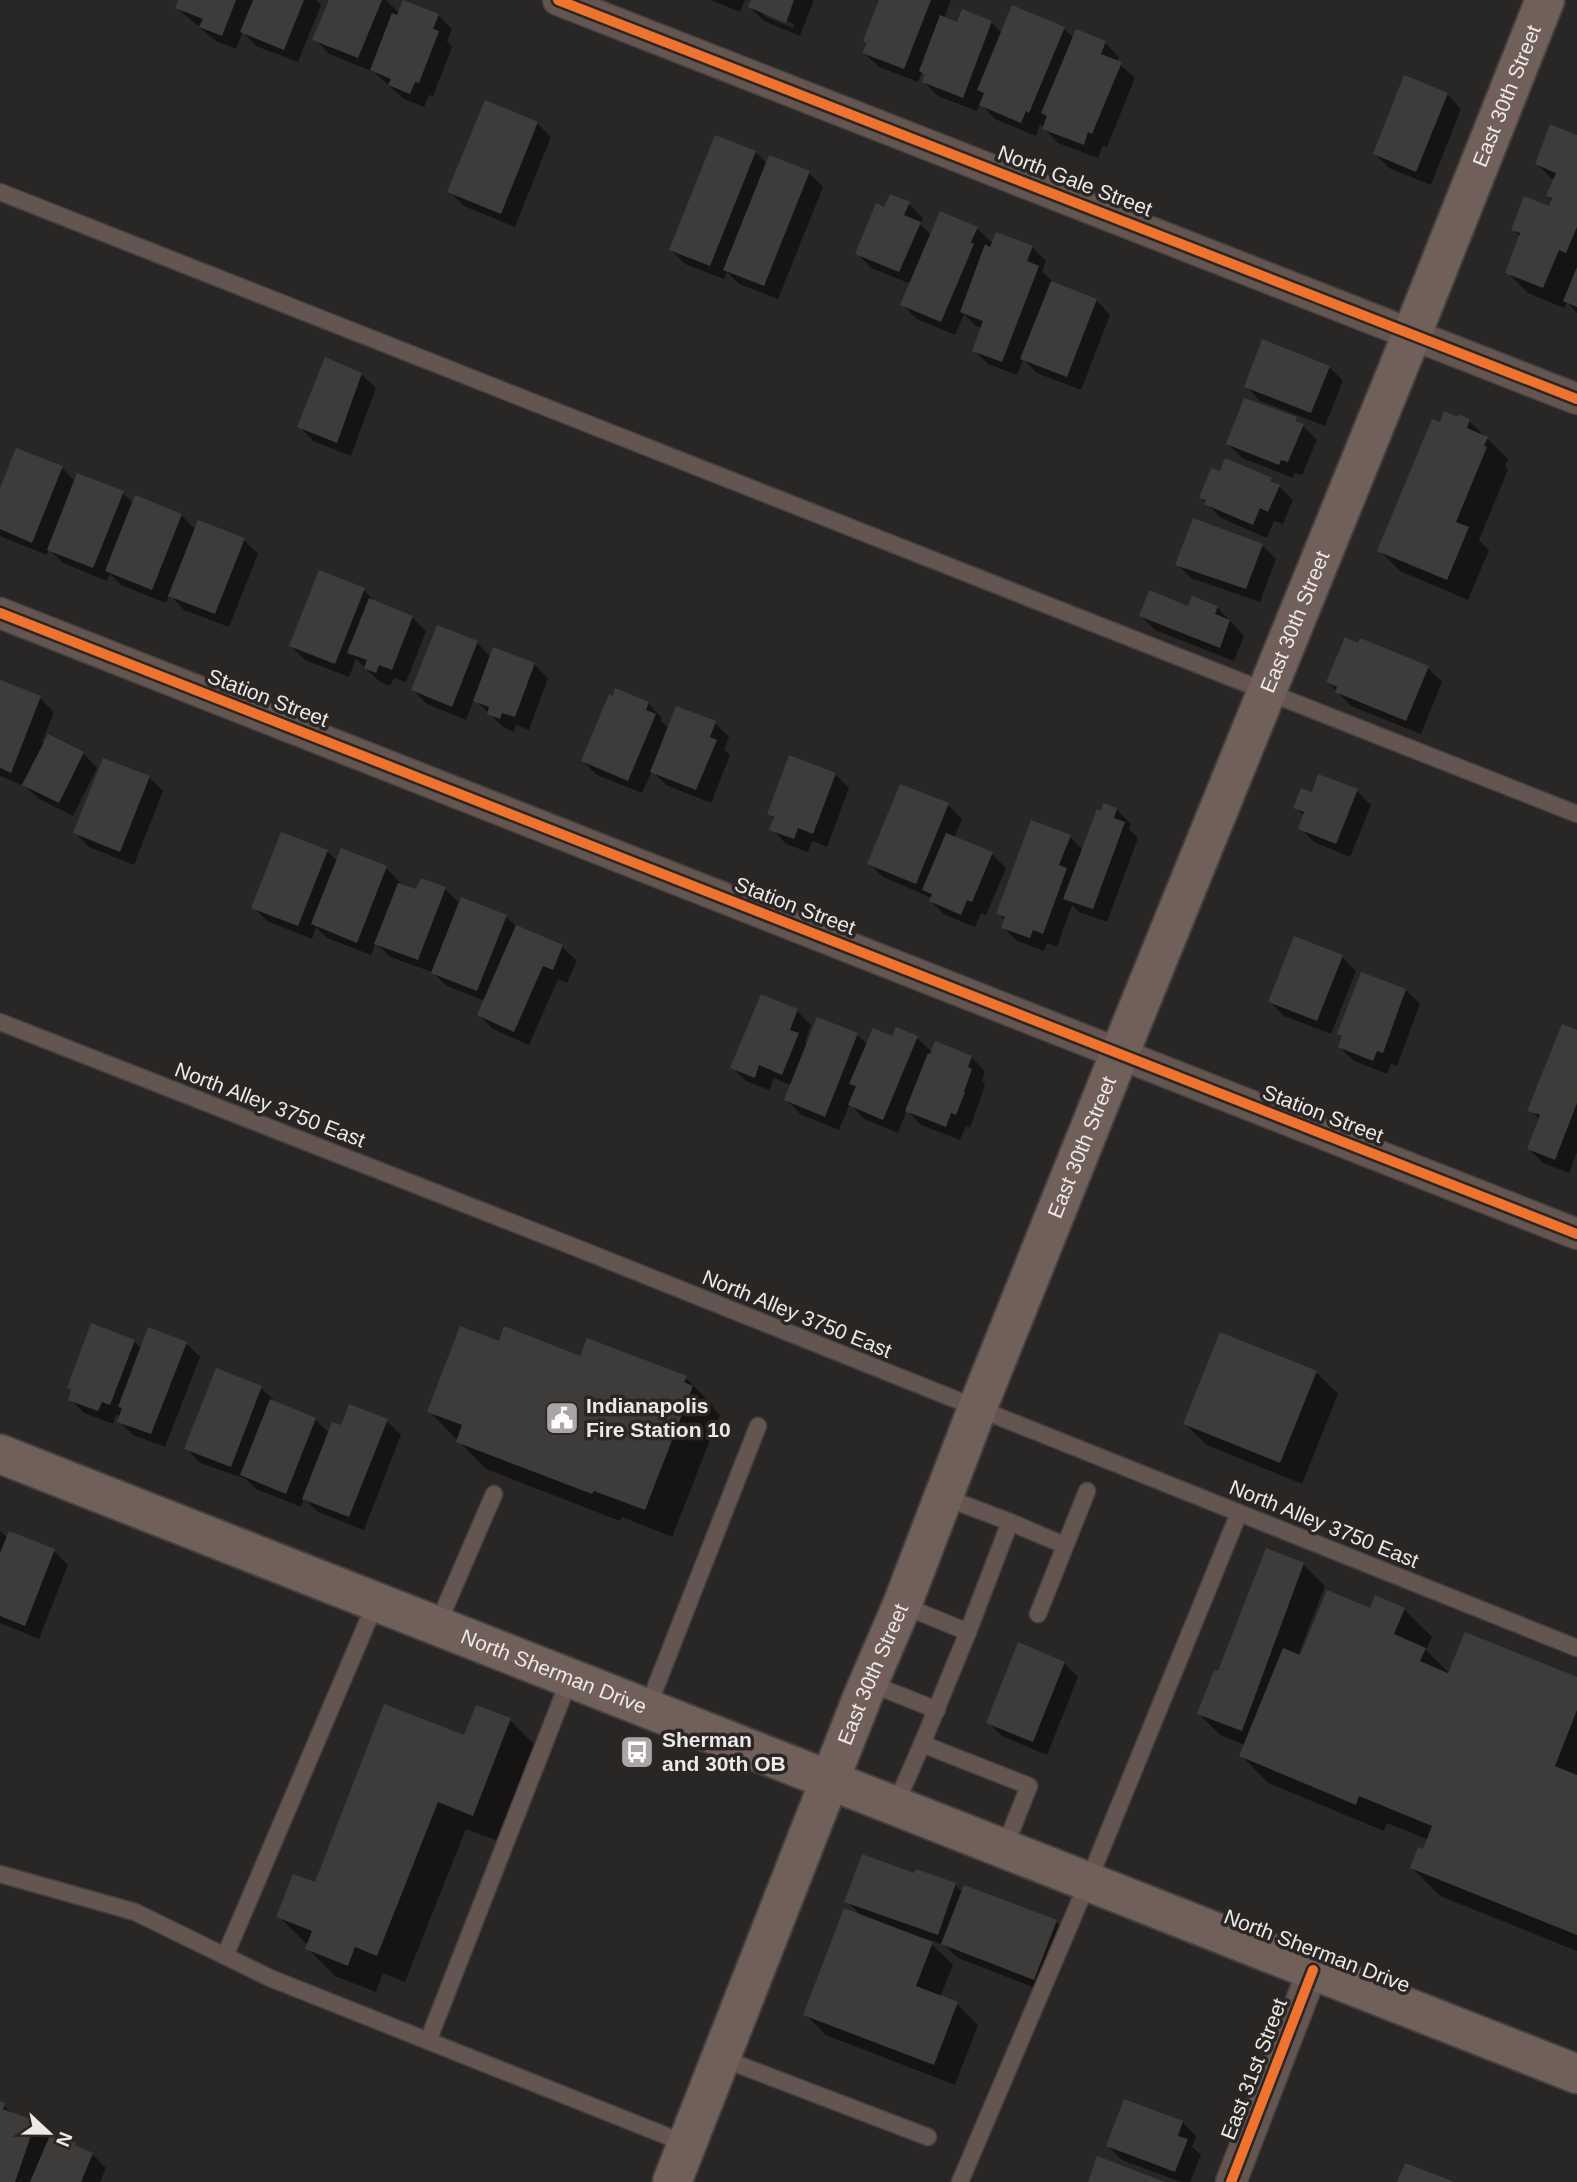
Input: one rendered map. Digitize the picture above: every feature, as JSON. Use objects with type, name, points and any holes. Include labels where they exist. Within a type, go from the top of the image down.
[{"type":"main road","name":"East 30th Street","points":[[672,2182],[829,1780],[902,1605],[977,1409],[1545,0]]},
{"type":"main road","name":"North Sherman Drive","points":[[0,1454],[1577,2074]]},
{"type":"street","name":"North Gale Street","points":[[558,0],[1577,399]]},
{"type":"street","name":"Station Street","points":[[0,613],[1577,1234]]},
{"type":"street","name":"East 31st Street","points":[[1231,2182],[1313,1970]]},
{"type":"lane","points":[[0,192],[1577,814]]},
{"type":"lane","name":"North Alley 3750 East","points":[[0,1022],[559,1241],[1577,1648]]},
{"type":"lane","points":[[647,1709],[758,1426]]},
{"type":"lane","points":[[1038,1614],[1087,1491]]},
{"type":"lane","points":[[437,1626],[494,1494]]},
{"type":"lane","points":[[944,1497],[1064,1545]]},
{"type":"lane","points":[[960,2182],[1088,1882],[1239,1513]]},
{"type":"lane","points":[[895,1807],[937,1710],[1010,1522]]},
{"type":"lane","points":[[225,1956],[376,1602]]},
{"type":"lane","points":[[902,1605],[968,1632]]},
{"type":"lane","points":[[428,2040],[570,1678]]},
{"type":"lane","points":[[869,1683],[937,1710]]},
{"type":"lane","points":[[922,1744],[1029,1786],[1004,1849]]},
{"type":"lane","points":[[0,1874],[24,1883],[135,1912],[270,1978],[687,2144]]},
{"type":"lane","points":[[721,2058],[928,2137]]},
{"type":"building","points":[[178,0],[236,0],[222,36],[199,27],[203,19],[175,8]]},
{"type":"building","points":[[253,0],[304,0],[284,50],[240,32]]},
{"type":"building","points":[[329,0],[382,0],[358,58],[312,40]]},
{"type":"building","points":[[403,0],[439,14],[433,29],[439,31],[419,83],[415,82],[410,94],[388,85],[391,79],[370,70],[392,13],[397,15]]},
{"type":"building","points":[[751,0],[794,0],[786,23],[748,7]]},
{"type":"building","points":[[879,0],[931,0],[904,69],[862,53],[867,43],[863,41]]},
{"type":"building","points":[[1012,5],[1065,27],[1029,113],[1026,111],[1021,123],[979,105],[984,93],[977,90]]},
{"type":"building","points":[[962,9],[992,21],[963,98],[922,82],[924,74],[919,71],[940,15],[957,22]]},
{"type":"building","points":[[1076,29],[1106,41],[1101,54],[1122,62],[1092,134],[1088,132],[1084,145],[1042,129],[1047,116],[1041,113]]},
{"type":"building","points":[[1404,75],[1448,93],[1416,172],[1373,154]]},
{"type":"building","points":[[485,100],[538,122],[501,214],[447,192]]},
{"type":"building","points":[[1550,124],[1577,135],[1577,227],[1566,253],[1559,250],[1543,288],[1505,273],[1520,233],[1511,230],[1524,196],[1549,206],[1552,198],[1546,196],[1556,173],[1535,164]]},
{"type":"building","points":[[715,135],[756,151],[710,266],[669,250]]},
{"type":"building","points":[[769,155],[810,171],[764,286],[723,270]]},
{"type":"building","points":[[890,194],[910,202],[904,215],[921,222],[899,272],[855,254],[876,203],[884,207]]},
{"type":"building","points":[[940,211],[978,227],[971,242],[974,244],[941,322],[900,305]]},
{"type":"building","points":[[996,232],[1033,246],[1027,261],[1039,266],[1002,362],[972,351],[983,321],[960,312],[985,244],[990,247]]},
{"type":"building","points":[[1577,267],[1577,307],[1563,301]]},
{"type":"building","points":[[1051,281],[1097,299],[1067,377],[1020,359]]},
{"type":"building","points":[[1262,339],[1330,366],[1311,413],[1244,387]]},
{"type":"building","points":[[325,357],[362,373],[337,443],[297,427]]},
{"type":"building","points":[[1244,398],[1297,417],[1296,421],[1304,424],[1288,462],[1281,460],[1279,465],[1226,444]]},
{"type":"building","points":[[1444,411],[1470,419],[1467,428],[1488,437],[1484,446],[1487,447],[1456,522],[1469,527],[1447,580],[1377,551],[1432,419],[1440,422]]},
{"type":"building","points":[[16,448],[63,466],[32,543],[0,529],[0,488]]},
{"type":"building","points":[[1225,458],[1272,478],[1271,481],[1280,485],[1268,512],[1260,508],[1253,525],[1204,504],[1206,500],[1199,498],[1211,468],[1220,471]]},
{"type":"building","points":[[77,473],[124,491],[93,568],[47,550]]},
{"type":"building","points":[[135,495],[182,514],[152,590],[105,571]]},
{"type":"building","points":[[1193,518],[1263,544],[1246,589],[1175,565]]},
{"type":"building","points":[[198,520],[245,538],[215,614],[168,596]]},
{"type":"building","points":[[319,570],[365,588],[335,664],[289,646]]},
{"type":"building","points":[[1149,590],[1188,606],[1192,596],[1218,606],[1215,614],[1230,620],[1220,648],[1139,616]]},
{"type":"building","points":[[369,598],[413,616],[392,670],[379,665],[376,673],[364,668],[367,660],[347,653]]},
{"type":"building","points":[[437,625],[478,641],[452,707],[411,690]]},
{"type":"building","points":[[1345,637],[1358,643],[1360,638],[1429,666],[1406,721],[1335,692],[1337,687],[1326,682]]},
{"type":"building","points":[[493,647],[535,663],[515,717],[502,713],[500,719],[487,714],[489,707],[473,701]]},
{"type":"building","points":[[0,680],[41,696],[11,773],[0,768]]},
{"type":"building","points":[[615,688],[649,702],[646,710],[656,714],[628,781],[581,761],[609,694],[613,696]]},
{"type":"building","points":[[676,706],[716,721],[710,737],[717,740],[696,790],[650,772]]},
{"type":"building","points":[[48,734],[84,752],[59,803],[22,785]]},
{"type":"building","points":[[789,755],[836,773],[813,834],[798,828],[794,839],[769,830],[774,817],[767,814]]},
{"type":"building","points":[[103,758],[150,776],[120,852],[73,833]]},
{"type":"building","points":[[1318,774],[1358,789],[1336,844],[1298,829],[1304,812],[1293,808],[1301,788],[1312,792]]},
{"type":"building","points":[[900,784],[949,803],[916,884],[867,864]]},
{"type":"building","points":[[1103,803],[1117,808],[1114,818],[1125,822],[1093,909],[1063,899],[1097,809],[1101,811]]},
{"type":"building","points":[[1031,820],[1071,835],[1059,865],[1067,868],[1043,934],[1033,930],[1030,938],[1001,928],[1005,917],[996,914]]},
{"type":"building","points":[[281,832],[328,850],[298,926],[251,908]]},
{"type":"building","points":[[946,833],[993,852],[972,902],[967,900],[961,915],[929,901],[932,894],[922,890]]},
{"type":"building","points":[[341,848],[387,866],[357,943],[311,924]]},
{"type":"building","points":[[421,878],[446,887],[418,960],[374,944],[398,883],[416,889]]},
{"type":"building","points":[[461,897],[507,915],[477,991],[431,973]]},
{"type":"building","points":[[516,925],[563,945],[553,970],[543,966],[514,1032],[477,1015]]},
{"type":"building","points":[[1294,936],[1343,955],[1317,1021],[1268,1002]]},
{"type":"building","points":[[1361,972],[1406,989],[1383,1053],[1377,1051],[1373,1061],[1338,1047],[1342,1036],[1337,1034]]},
{"type":"building","points":[[761,994],[798,1009],[790,1030],[799,1033],[782,1075],[759,1065],[755,1078],[730,1068]]},
{"type":"building","points":[[817,1017],[858,1033],[825,1117],[784,1100]]},
{"type":"building","points":[[1562,1024],[1577,1030],[1577,1103],[1555,1160],[1527,1149],[1540,1115],[1527,1111]]},
{"type":"building","points":[[896,1027],[918,1036],[883,1120],[848,1105],[856,1086],[849,1084],[873,1028],[892,1036]]},
{"type":"building","points":[[935,1041],[972,1056],[968,1067],[972,1069],[965,1092],[956,1115],[951,1113],[946,1127],[905,1111]]},
{"type":"building","points":[[91,1323],[135,1340],[110,1405],[102,1402],[98,1411],[68,1400],[71,1389],[67,1388]]},
{"type":"building","name":"Indianapolis Fire Station 10","points":[[460,1326],[499,1341],[504,1326],[580,1356],[587,1338],[687,1376],[684,1382],[693,1386],[645,1510],[594,1491],[592,1494],[456,1442],[462,1425],[427,1412]]},
{"type":"building","points":[[148,1327],[187,1342],[151,1434],[117,1422],[122,1408],[118,1407]]},
{"type":"building","points":[[1220,1332],[1317,1371],[1280,1463],[1183,1424]]},
{"type":"building","points":[[216,1368],[262,1386],[231,1467],[184,1449]]},
{"type":"building","points":[[270,1399],[316,1418],[286,1494],[240,1475]]},
{"type":"building","points":[[349,1404],[388,1419],[349,1517],[302,1499],[332,1422],[341,1425]]},
{"type":"building","points":[[9,1531],[55,1549],[25,1626],[0,1616],[0,1553]]},
{"type":"building","points":[[1266,1548],[1304,1563],[1242,1731],[1197,1714],[1214,1670],[1218,1671]]},
{"type":"building","points":[[1327,1590],[1370,1608],[1375,1595],[1405,1608],[1394,1634],[1426,1648],[1420,1661],[1448,1673],[1465,1632],[1577,1677],[1577,1710],[1555,1766],[1577,1775],[1577,1935],[1410,1868],[1418,1847],[1423,1849],[1432,1826],[1359,1796],[1356,1805],[1239,1756],[1283,1648],[1300,1655]]},
{"type":"building","points":[[1018,1642],[1065,1662],[1033,1742],[986,1723]]},
{"type":"building","points":[[384,1704],[464,1735],[476,1705],[511,1718],[473,1816],[438,1802],[377,1956],[355,1947],[348,1966],[305,1949],[312,1931],[276,1917],[293,1874],[315,1882]]},
{"type":"building","points":[[862,1854],[914,1873],[916,1869],[956,1883],[938,1935],[844,1902]]},
{"type":"building","points":[[964,1885],[1057,1920],[1034,1980],[941,1944]]},
{"type":"building","points":[[844,1908],[933,1942],[916,1986],[958,2002],[934,2065],[803,2015]]},
{"type":"building","points":[[1124,2099],[1183,2121],[1178,2136],[1188,2139],[1175,2172],[1106,2146]]},
{"type":"building","points":[[0,2101],[5,2103],[3,2109],[36,2121],[15,2182],[0,2182]]},
{"type":"building","points":[[50,2135],[61,2140],[62,2137],[93,2153],[81,2182],[30,2182]]},
{"type":"building","points":[[1097,2156],[1165,2182],[1088,2182]]},
{"type":"building","points":[[1405,2163],[1455,2182],[1397,2182]]},
{"type":"cycle path","points":[[558,0],[1577,399]]},
{"type":"cycle path","points":[[0,613],[1577,1234]]},
{"type":"cycle path","points":[[1231,2182],[1313,1970]]},
{"type":"place","name":"Indianapolis Fire Station 10","points":[[562,1418]]},
{"type":"place","name":"Sherman and 30th OB","points":[[637,1752]]}]
